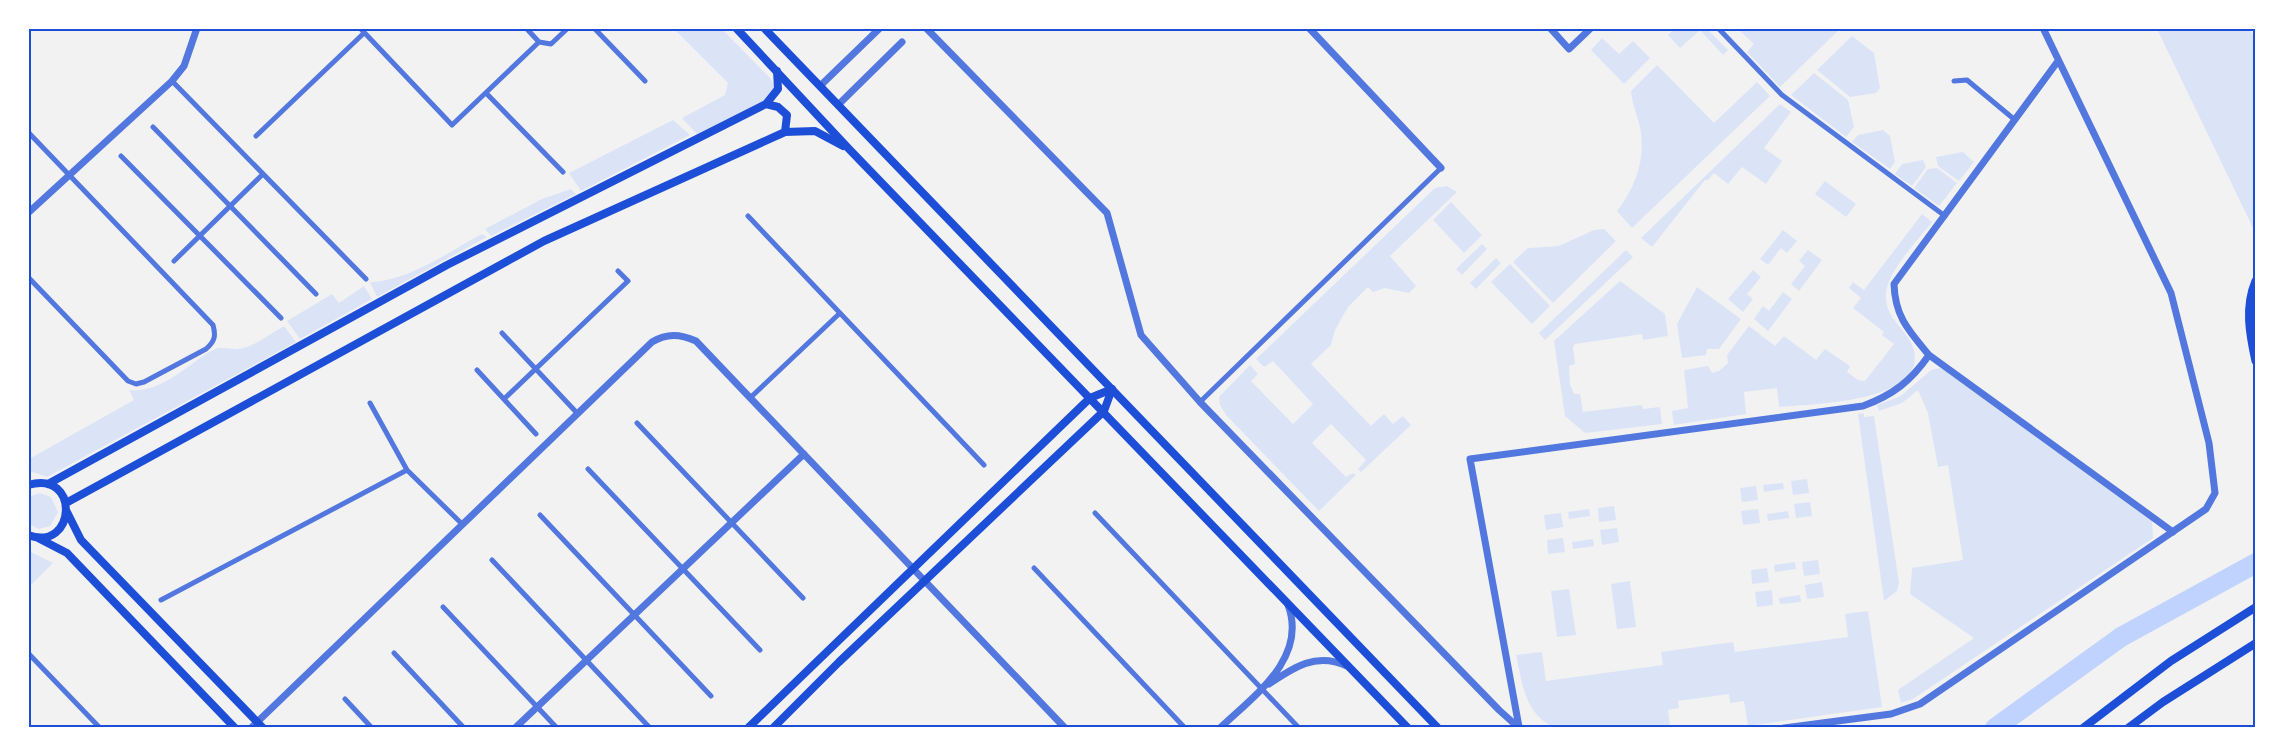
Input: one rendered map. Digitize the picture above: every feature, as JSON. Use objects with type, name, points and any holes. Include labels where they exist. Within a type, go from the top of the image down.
[{"type":"highway","points":[[2256,281],[2249,297],[2250,335],[2256,361]]},
{"type":"main road","points":[[736,28],[849,149],[1408,728]]},
{"type":"main road","points":[[764,28],[1438,728]]},
{"type":"main road","points":[[28,485],[45,483],[447,265],[766,104],[778,89],[777,71]]},
{"type":"main road","points":[[766,104],[778,107],[787,115],[785,132]]},
{"type":"main road","points":[[66,503],[544,241],[785,132],[815,131],[849,149]]},
{"type":"main road","points":[[748,728],[1089,398],[1112,389]]},
{"type":"main road","points":[[773,728],[1104,411],[1112,389]]},
{"type":"main road","points":[[28,479],[56,488],[66,503],[67,512],[81,540],[257,726]]},
{"type":"main road","points":[[32,538],[49,536],[58,531],[67,512]]},
{"type":"main road","points":[[32,538],[67,553],[235,728]]},
{"type":"main road","points":[[2083,728],[2171,661],[2256,608]]},
{"type":"main road","points":[[2128,728],[2163,702],[2256,643]]},
{"type":"street","points":[[28,213],[172,81],[184,66],[197,28]]},
{"type":"street","points":[[526,28],[539,42],[551,44],[568,28]]},
{"type":"street","points":[[594,28],[645,81]]},
{"type":"street","points":[[820,87],[880,28]]},
{"type":"street","points":[[926,28],[1107,213],[1141,335],[1200,402],[1499,710],[1519,727]]},
{"type":"street","points":[[1200,402],[1441,168],[1309,28]]},
{"type":"street","points":[[1550,28],[1569,49],[1591,28]]},
{"type":"street","points":[[1718,28],[1782,95],[1945,216]]},
{"type":"street","points":[[1784,728],[1891,714],[1920,704],[2206,509],[2215,493],[2209,443],[2171,293],[2043,28]]},
{"type":"street","points":[[256,136],[362,31],[452,125],[539,42]]},
{"type":"street","points":[[838,105],[902,42]]},
{"type":"street","points":[[2058,61],[1894,284],[1895,304],[1904,325],[1929,355],[2173,532]]},
{"type":"street","points":[[1954,81],[1967,80],[2015,120]]},
{"type":"street","points":[[172,81],[366,279]]},
{"type":"street","points":[[486,93],[563,172]]},
{"type":"street","points":[[153,127],[316,294]]},
{"type":"street","points":[[28,132],[213,324],[215,334],[213,343],[206,349],[136,384],[128,381],[28,277]]},
{"type":"street","points":[[121,156],[281,318]]},
{"type":"street","points":[[174,261],[263,174]]},
{"type":"street","points":[[748,216],[984,465]]},
{"type":"street","points":[[504,399],[628,281],[618,271]]},
{"type":"street","points":[[750,398],[840,313]]},
{"type":"street","points":[[502,333],[578,413]]},
{"type":"street","points":[[257,726],[461,524],[652,342],[661,337],[684,336],[696,341],[1065,728]]},
{"type":"street","points":[[1519,727],[1470,459],[1863,406],[1884,398],[1902,386],[1929,355]]},
{"type":"street","points":[[477,370],[536,434]]},
{"type":"street","points":[[370,403],[407,470],[461,524]]},
{"type":"street","points":[[636,423],[803,598]]},
{"type":"street","points":[[515,728],[804,454]]},
{"type":"street","points":[[588,469],[760,650]]},
{"type":"street","points":[[162,600],[407,470]]},
{"type":"street","points":[[1095,513],[1299,728]]},
{"type":"street","points":[[540,515],[711,696]]},
{"type":"street","points":[[492,560],[650,728]]},
{"type":"street","points":[[1034,568],[1185,728]]},
{"type":"street","points":[[1262,689],[1281,664],[1292,640],[1293,627],[1286,601]]},
{"type":"street","points":[[443,607],[557,728]]},
{"type":"street","points":[[28,653],[100,728]]},
{"type":"street","points":[[394,653],[464,728]]},
{"type":"street","points":[[1220,728],[1262,689],[1300,664],[1312,660],[1332,661],[1350,667]]},
{"type":"street","points":[[345,699],[372,728]]},
{"type":"shaded area","points":[[674,29],[722,29],[770,78],[775,87],[771,97],[697,134],[682,118],[725,95],[728,83]]},
{"type":"shaded area","points":[[1675,29],[1707,29],[1728,50],[1723,55],[1700,30],[1680,48],[1668,35]]},
{"type":"shaded area","points":[[1738,29],[1840,29],[1780,87],[1747,52],[1754,44]]},
{"type":"shaded area","points":[[2157,29],[2250,29],[2256,41],[2253,228]]},
{"type":"shaded area","points":[[1852,36],[1874,53],[1880,88],[1876,93],[1850,97],[1817,70]]},
{"type":"shaded area","points":[[1602,38],[1619,54],[1633,41],[1650,58],[1624,84],[1591,50]]},
{"type":"shaded area","points":[[1657,65],[1714,123],[1757,82],[1770,96],[1632,228],[1617,211],[1634,182],[1642,150],[1640,127],[1631,91]]},
{"type":"shaded area","points":[[1814,73],[1848,100],[1854,127],[1846,137],[1791,95]]},
{"type":"shaded area","points":[[1780,104],[1791,112],[1764,148],[1782,161],[1766,184],[1742,167],[1728,184],[1714,173],[1708,180],[1705,180],[1652,247],[1641,238]]},
{"type":"shaded area","points":[[673,120],[690,135],[581,191],[569,173]]},
{"type":"shaded area","points":[[1883,130],[1890,136],[1895,162],[1890,169],[1852,142],[1858,135]]},
{"type":"shaded area","points":[[1963,152],[1974,162],[1959,181],[1938,166],[1936,157]]},
{"type":"shaded area","points":[[1923,160],[1926,167],[1912,186],[1895,174],[1902,164]]},
{"type":"shaded area","points":[[1937,168],[1957,183],[1939,206],[1914,188],[1928,169]]},
{"type":"shaded area","points":[[1825,181],[1856,204],[1846,217],[1815,194]]},
{"type":"shaded area","points":[[1447,186],[1457,192],[1390,256],[1416,286],[1409,293],[1385,288],[1373,292],[1368,287],[1348,307],[1335,330],[1331,345],[1311,364],[1371,426],[1384,414],[1393,424],[1403,416],[1411,425],[1361,472],[1358,469],[1366,460],[1331,424],[1312,443],[1346,477],[1353,473],[1356,475],[1319,511],[1226,415],[1220,405],[1219,397],[1250,365],[1258,374],[1251,381],[1293,424],[1313,404],[1273,361],[1264,367],[1256,359],[1435,188]]},
{"type":"shaded area","points":[[571,189],[576,194],[491,236],[485,229],[542,199]]},
{"type":"shaded area","points":[[1451,202],[1482,235],[1464,253],[1433,220]]},
{"type":"shaded area","points":[[1922,214],[1932,222],[1911,247],[1887,286],[1889,312],[1914,351],[1913,368],[1902,381],[1885,391],[1863,397],[1839,402],[1779,407],[1777,388],[1744,392],[1746,414],[1674,425],[1672,411],[1688,408],[1684,370],[1708,366],[1712,373],[1719,371],[1728,363],[1727,355],[1749,326],[1775,346],[1784,336],[1816,360],[1825,349],[1850,366],[1847,372],[1858,380],[1865,381],[1894,344],[1882,335],[1884,332],[1853,308],[1861,298],[1849,288],[1853,282],[1864,290]]},
{"type":"shaded area","points":[[1604,229],[1616,241],[1553,303],[1513,262],[1528,248],[1559,246],[1594,230]]},
{"type":"shaded area","points":[[1783,230],[1797,241],[1787,253],[1781,248],[1768,265],[1760,259]]},
{"type":"shaded area","points":[[482,234],[487,237],[377,297],[370,282],[399,277],[414,271]]},
{"type":"shaded area","points":[[1482,244],[1487,249],[1462,275],[1456,269]]},
{"type":"shaded area","points":[[1626,250],[1633,257],[1545,340],[1539,333]]},
{"type":"shaded area","points":[[1808,250],[1822,260],[1799,291],[1791,284],[1805,266],[1799,261]]},
{"type":"shaded area","points":[[1496,258],[1501,263],[1476,289],[1470,283]]},
{"type":"shaded area","points":[[1510,264],[1550,306],[1532,324],[1491,282]]},
{"type":"shaded area","points":[[1753,270],[1761,277],[1747,294],[1753,299],[1743,312],[1728,299]]},
{"type":"shaded area","points":[[1620,281],[1665,314],[1668,336],[1643,340],[1642,334],[1575,344],[1573,347],[1575,364],[1569,366],[1570,384],[1574,394],[1580,394],[1583,412],[1642,405],[1643,409],[1660,407],[1662,424],[1585,433],[1565,416],[1554,341]]},
{"type":"shaded area","points":[[364,286],[372,299],[300,339],[287,321],[332,294],[339,303]]},
{"type":"shaded area","points":[[1697,287],[1741,319],[1719,349],[1707,349],[1706,355],[1682,358],[1677,324]]},
{"type":"shaded area","points":[[1783,292],[1792,299],[1768,331],[1754,319],[1763,306],[1769,311]]},
{"type":"shaded area","points":[[284,326],[296,342],[47,477],[29,471],[29,459],[134,400],[129,390],[153,387],[215,349],[244,348]]},
{"type":"shaded area","points":[[1941,368],[2152,521],[2153,538],[1913,699],[1901,703],[1898,690],[1974,638],[1910,594],[1912,568],[1963,560],[1948,465],[1938,467],[1928,413],[1918,390],[1902,403],[1879,411],[1877,405],[1901,396],[1931,370]]},
{"type":"shaded area","points":[[1864,413],[1864,417],[1874,416],[1899,583],[1897,591],[1884,601],[1858,414]]},
{"type":"shaded area","points":[[1807,479],[1809,493],[1793,495],[1791,481]]},
{"type":"shaded area","points":[[1783,483],[1784,489],[1764,492],[1763,485]]},
{"type":"shaded area","points":[[1756,486],[1758,500],[1742,502],[1740,488]]},
{"type":"shaded area","points":[[40,493],[51,497],[58,512],[50,526],[39,529],[29,524],[28,497]]},
{"type":"shaded area","points":[[1810,502],[1812,516],[1796,518],[1794,504]]},
{"type":"shaded area","points":[[1614,506],[1616,520],[1599,522],[1598,508]]},
{"type":"shaded area","points":[[1589,509],[1590,516],[1569,519],[1568,512]]},
{"type":"shaded area","points":[[1758,509],[1760,523],[1743,525],[1741,511]]},
{"type":"shaded area","points":[[1788,511],[1789,518],[1768,521],[1767,514]]},
{"type":"shaded area","points":[[1561,513],[1563,527],[1546,530],[1544,515]]},
{"type":"shaded area","points":[[1617,528],[1619,542],[1602,545],[1600,530]]},
{"type":"shaded area","points":[[1563,538],[1565,552],[1548,554],[1547,540]]},
{"type":"shaded area","points":[[1593,539],[1594,546],[1573,549],[1572,542]]},
{"type":"shaded area","points":[[28,551],[53,563],[29,587]]},
{"type":"shaded area","points":[[1818,560],[1820,574],[1804,576],[1802,562]]},
{"type":"shaded area","points":[[1795,562],[1796,569],[1775,572],[1774,565]]},
{"type":"shaded area","points":[[1767,568],[1769,582],[1752,584],[1751,570]]},
{"type":"shaded area","points":[[1630,581],[1636,627],[1617,629],[1611,584]]},
{"type":"shaded area","points":[[1822,582],[1824,597],[1807,599],[1805,585]]},
{"type":"shaded area","points":[[1569,589],[1576,635],[1557,637],[1551,591]]},
{"type":"shaded area","points":[[1772,590],[1773,605],[1757,607],[1755,592]]},
{"type":"shaded area","points":[[1800,595],[1801,602],[1780,604],[1779,598]]},
{"type":"shaded area","points":[[1868,611],[1882,707],[1748,726],[1744,701],[1730,703],[1729,694],[1678,701],[1679,708],[1668,710],[1670,726],[1553,727],[1543,721],[1530,706],[1516,655],[1542,652],[1546,681],[1663,665],[1661,652],[1733,642],[1735,652],[1848,637],[1845,614]]},
{"type":"waterway","points":[[1995,728],[2121,637],[2256,563]]}]
